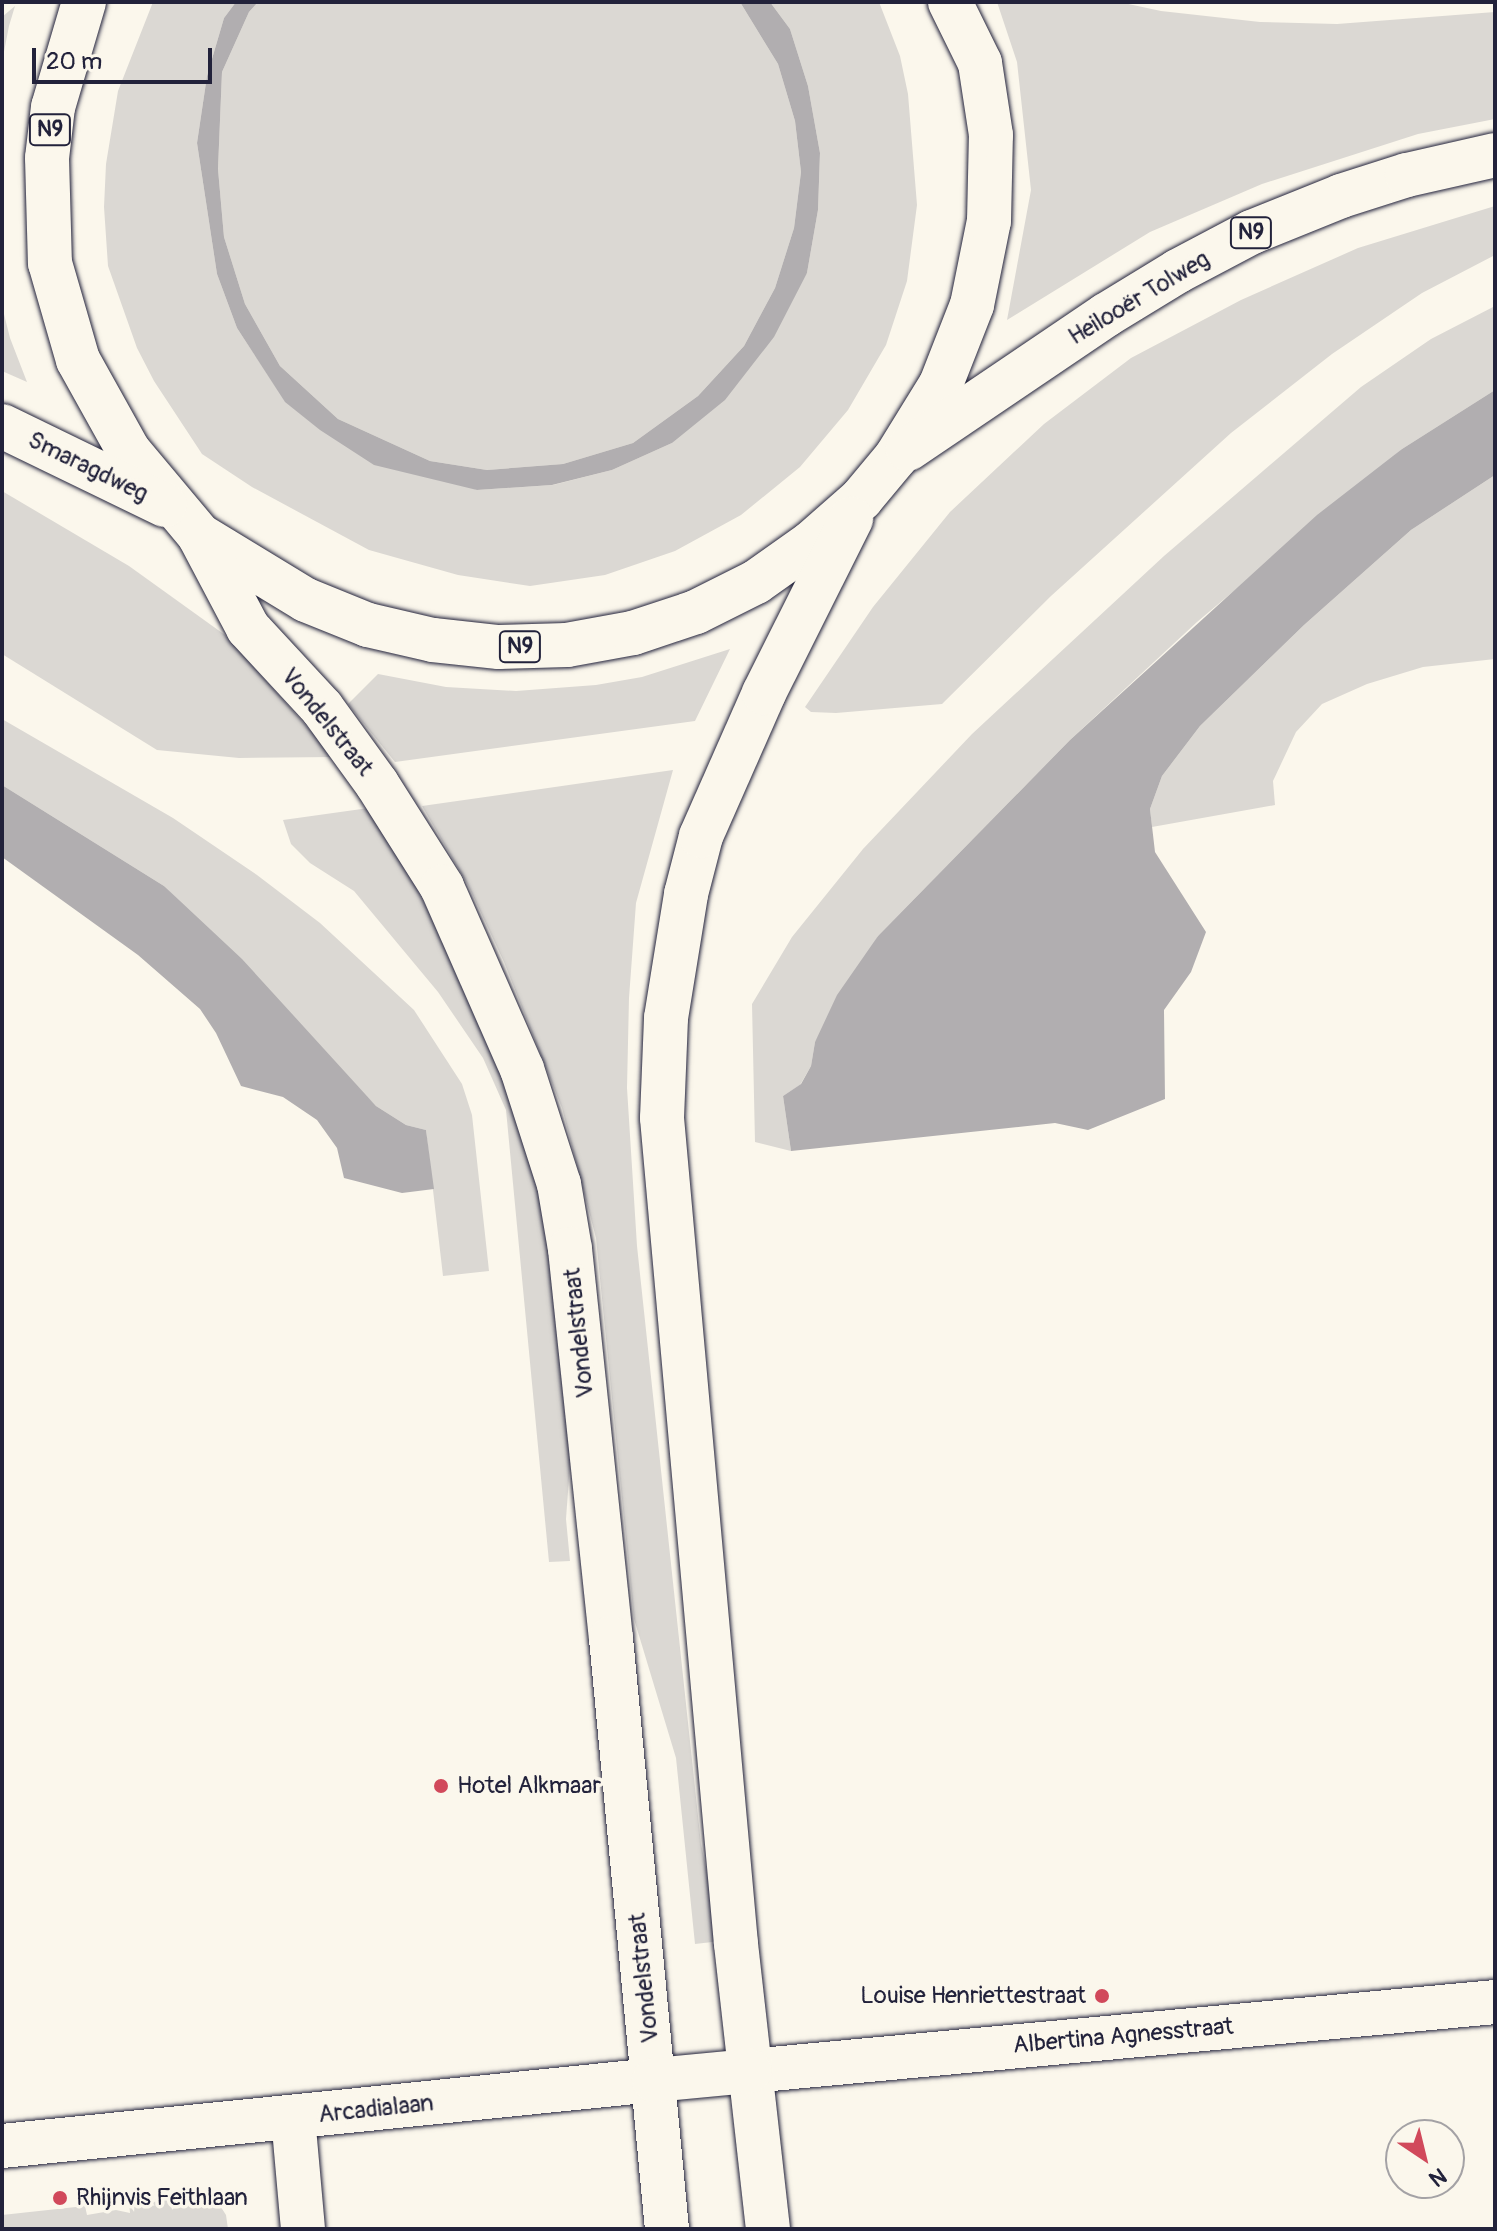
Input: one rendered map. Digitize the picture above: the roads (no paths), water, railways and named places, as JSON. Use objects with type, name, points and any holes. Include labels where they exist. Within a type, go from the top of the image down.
[{"type":"main road","name":"N9","points":[[84,2],[53,107],[47,158],[52,278],[78,360],[106,416],[186,522],[306,600],[368,625],[433,640],[499,647],[567,645],[633,633],[696,612],[756,582],[811,543],[861,499],[896,457],[941,384],[972,305],[989,221],[991,135],[980,63],[950,2]]},
{"type":"main road","name":"Heilooër Tolweg","points":[[896,457],[1106,315],[1178,271],[1252,232],[1341,196],[1407,175],[1495,155]]},
{"type":"main road","name":"Smaragdweg","points":[[2,426],[186,522]]},
{"type":"main road","points":[[768,2229],[736,1944],[662,1118],[666,1018],[686,894],[701,836],[764,693],[861,499]]},
{"type":"main road","name":"Vondelstraat","points":[[186,522],[248,628],[322,708],[377,784],[442,887],[522,1069],[559,1184],[570,1249],[608,1607],[667,2229]]},
{"type":"main road","name":"Albertina Agnesstraat","points":[[750,2071],[1495,2002]]},
{"type":"main road","name":"Arcadialaan","points":[[2,2146],[750,2071]]},
{"type":"main road","points":[[293,2117],[303,2229]]},
{"type":"place","name":"Hotel Alkmaar","points":[[441,1786]]},
{"type":"place","name":"Louise Henriettestraat","points":[[1102,1996]]},
{"type":"place","name":"Rhijnvis Feithlaan","points":[[60,2198]]}]
